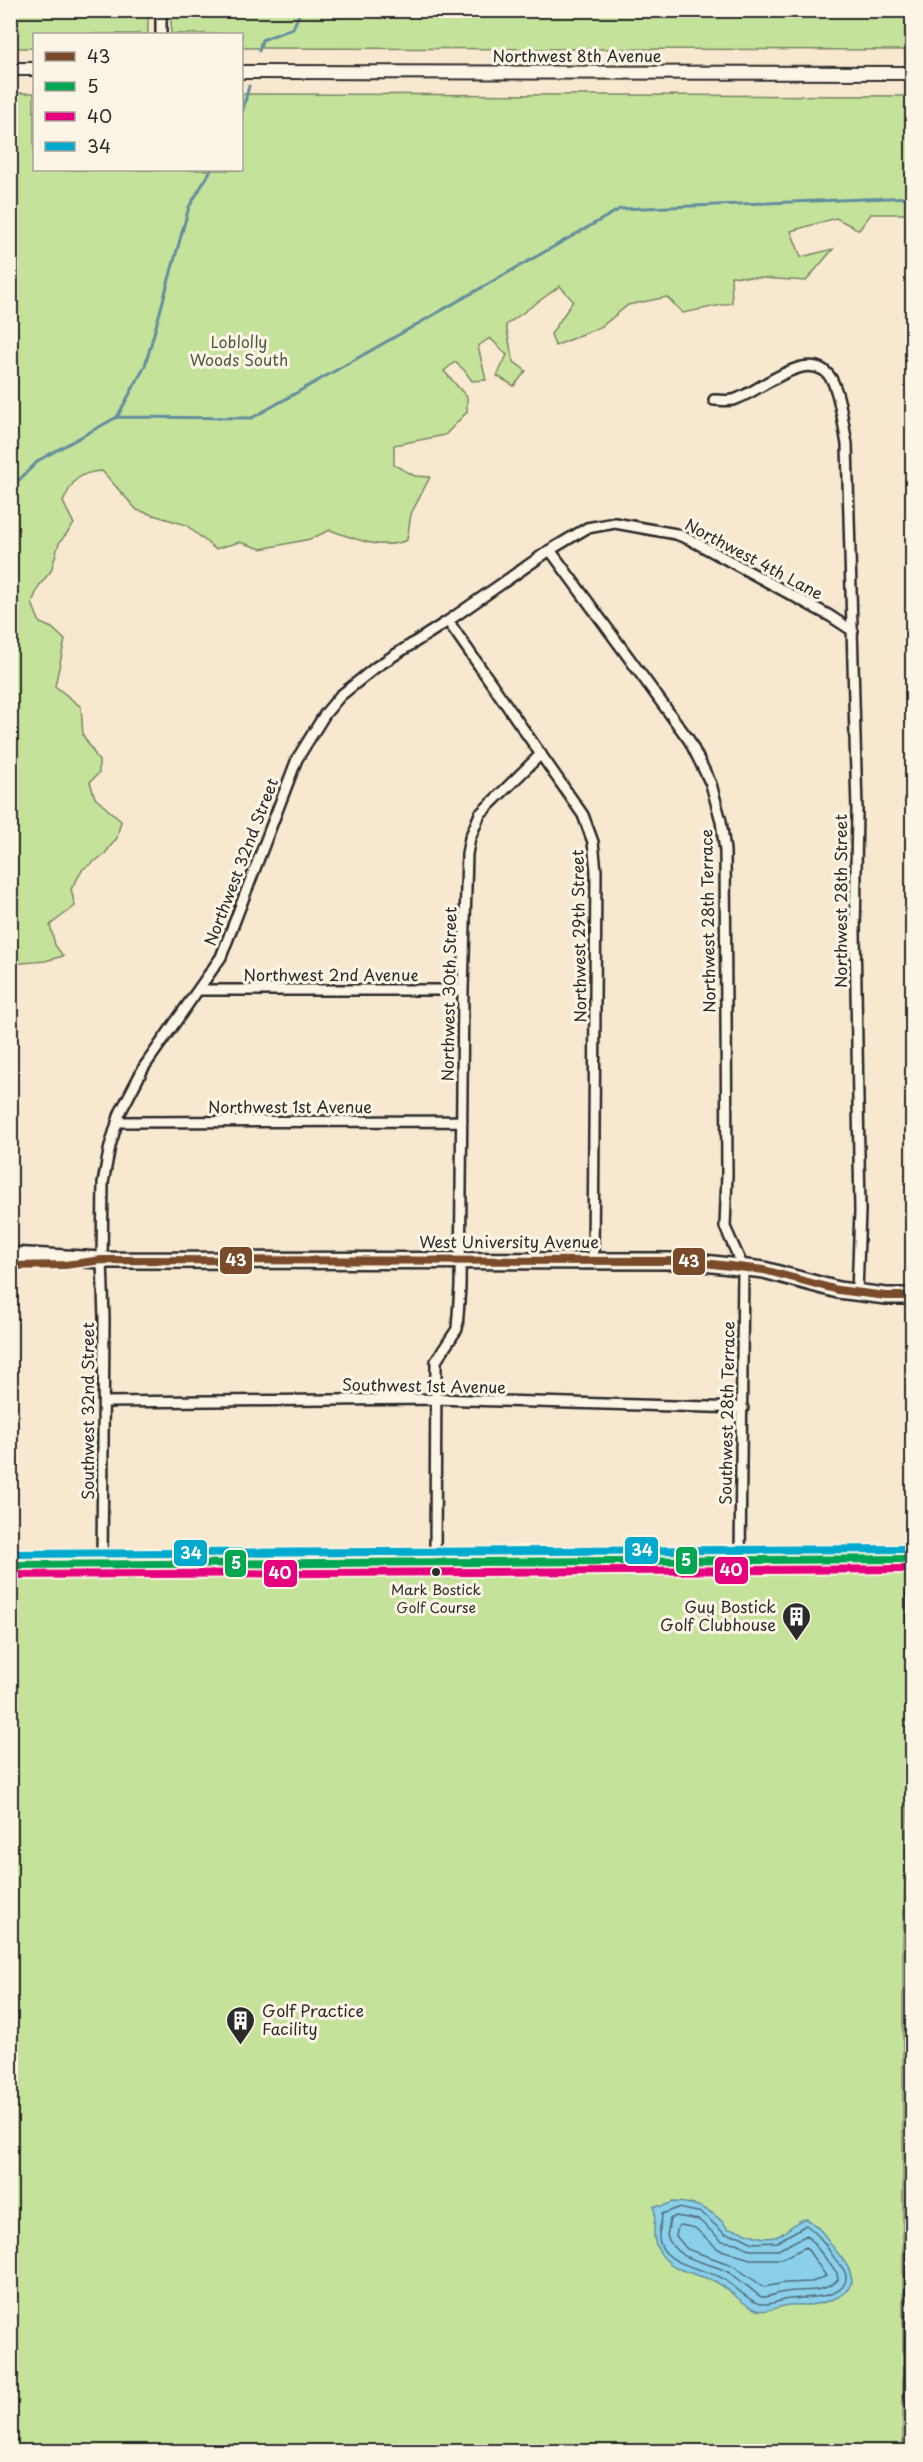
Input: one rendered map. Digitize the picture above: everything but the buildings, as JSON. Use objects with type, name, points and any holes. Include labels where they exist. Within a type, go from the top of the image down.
[{"type":"main road","name":"West University Avenue","points":[[10,1255],[102,1260],[687,1261],[764,1270],[857,1293],[912,1296]]},
{"type":"main road","name":"West University Avenue","points":[[10,1266],[65,1265],[102,1260]]},
{"type":"main road","points":[[10,1565],[912,1558]]},
{"type":"street","points":[[161,10],[161,33]]},
{"type":"street","points":[[10,69],[33,69]]},
{"type":"street","name":"Northwest 8th Avenue","points":[[243,72],[912,73]]},
{"type":"street","name":"Northwest 28th Street","points":[[714,400],[733,400],[800,368],[814,366],[824,370],[831,380],[837,396],[847,444],[854,631],[857,810],[855,933],[860,1211],[857,1293]]},
{"type":"street","name":"Northwest 4th Lane","points":[[447,621],[550,550],[587,528],[615,523],[676,534],[854,631]]},
{"type":"street","name":"Northwest 28th Terrace","points":[[550,550],[688,740],[711,784],[721,821],[724,850],[727,1174],[725,1227],[743,1267]]},
{"type":"street","name":"Northwest 29th Street","points":[[447,621],[583,815],[593,842],[596,871],[593,1260]]},
{"type":"street","name":"Northwest 32nd Street","points":[[102,1260],[103,1183],[117,1122],[144,1067],[221,957],[271,821],[297,759],[325,714],[340,696],[376,667],[447,621]]},
{"type":"street","name":"Northwest 30th Street","points":[[435,1561],[436,1361],[457,1329],[461,1261],[463,990],[467,854],[470,838],[480,814],[541,754]]},
{"type":"street","name":"Northwest 2nd Avenue","points":[[200,990],[463,990]]},
{"type":"street","name":"Northwest 1st Avenue","points":[[117,1122],[462,1121]]},
{"type":"street","name":"Southwest 32nd Street","points":[[102,1260],[104,1402],[102,1563]]},
{"type":"street","name":"Southwest 28th Terrace","points":[[740,1559],[743,1267]]},
{"type":"street","name":"Southwest 1st Avenue","points":[[104,1402],[435,1399],[743,1408]]},
{"type":"street","points":[[912,1591],[912,1647]]},
{"type":"street","points":[[912,2193],[910,2385],[912,2407]]},
{"type":"green space","points":[[11,10],[148,11],[148,33],[33,33],[33,48],[11,48]]},
{"type":"green space","points":[[171,10],[912,11],[912,50],[243,48],[243,33],[171,33]]},
{"type":"green space","name":"Loblolly Woods South","points":[[11,93],[33,93],[33,171],[243,171],[243,94],[912,96],[912,210],[910,214],[871,214],[859,230],[836,218],[791,231],[801,257],[833,249],[806,281],[731,276],[732,303],[683,313],[667,297],[628,305],[602,326],[555,346],[551,334],[573,301],[560,286],[506,325],[513,361],[526,371],[514,386],[497,376],[507,355],[490,338],[478,346],[486,380],[472,381],[455,362],[444,371],[467,397],[467,412],[445,435],[394,445],[394,465],[415,476],[430,477],[411,514],[407,540],[378,544],[330,530],[310,539],[261,549],[240,542],[215,549],[186,525],[137,510],[102,471],[87,473],[77,479],[63,502],[74,524],[59,543],[51,571],[39,586],[32,603],[40,623],[52,628],[65,640],[55,686],[81,707],[83,735],[99,761],[99,773],[90,782],[95,798],[121,821],[117,838],[104,855],[83,869],[71,889],[75,906],[50,925],[55,945],[63,956],[45,961],[11,964]]},
{"type":"green space","name":"Mark Bostick Golf Course","points":[[700,1570],[906,1573],[907,1812],[903,1944],[903,2451],[11,2451],[11,1580],[97,1576]]},
{"type":"water","points":[[673,2202],[704,2209],[717,2217],[728,2229],[769,2238],[807,2219],[822,2232],[847,2266],[851,2274],[849,2288],[836,2298],[816,2304],[789,2305],[765,2311],[751,2308],[718,2283],[681,2270],[663,2256],[654,2239],[654,2206],[663,2206]]},
{"type":"waterway","points":[[259,51],[262,40],[293,28],[301,10]]},
{"type":"waterway","points":[[243,109],[249,86]]},
{"type":"waterway","points":[[10,509],[16,483],[39,460],[117,417],[145,366],[189,207],[210,171]]},
{"type":"waterway","points":[[117,417],[252,418],[620,209],[912,197]]},
{"type":"transit line","name":"43","points":[[10,1266],[65,1265],[102,1260],[687,1261],[764,1270],[838,1290],[886,1296],[912,1296]]},
{"type":"transit line","name":"34","points":[[10,1554],[912,1549]]},
{"type":"transit line","name":"5","points":[[10,1565],[912,1559]]},
{"type":"transit line","name":"40","points":[[10,1575],[912,1569]]},
{"type":"place","name":"Mark Bostick Golf Course","points":[[436,1572]]},
{"type":"place","name":"Guy Bostick Golf Clubhouse","points":[[797,1642]]},
{"type":"place","name":"Golf Practice Facility","points":[[241,2046]]}]
